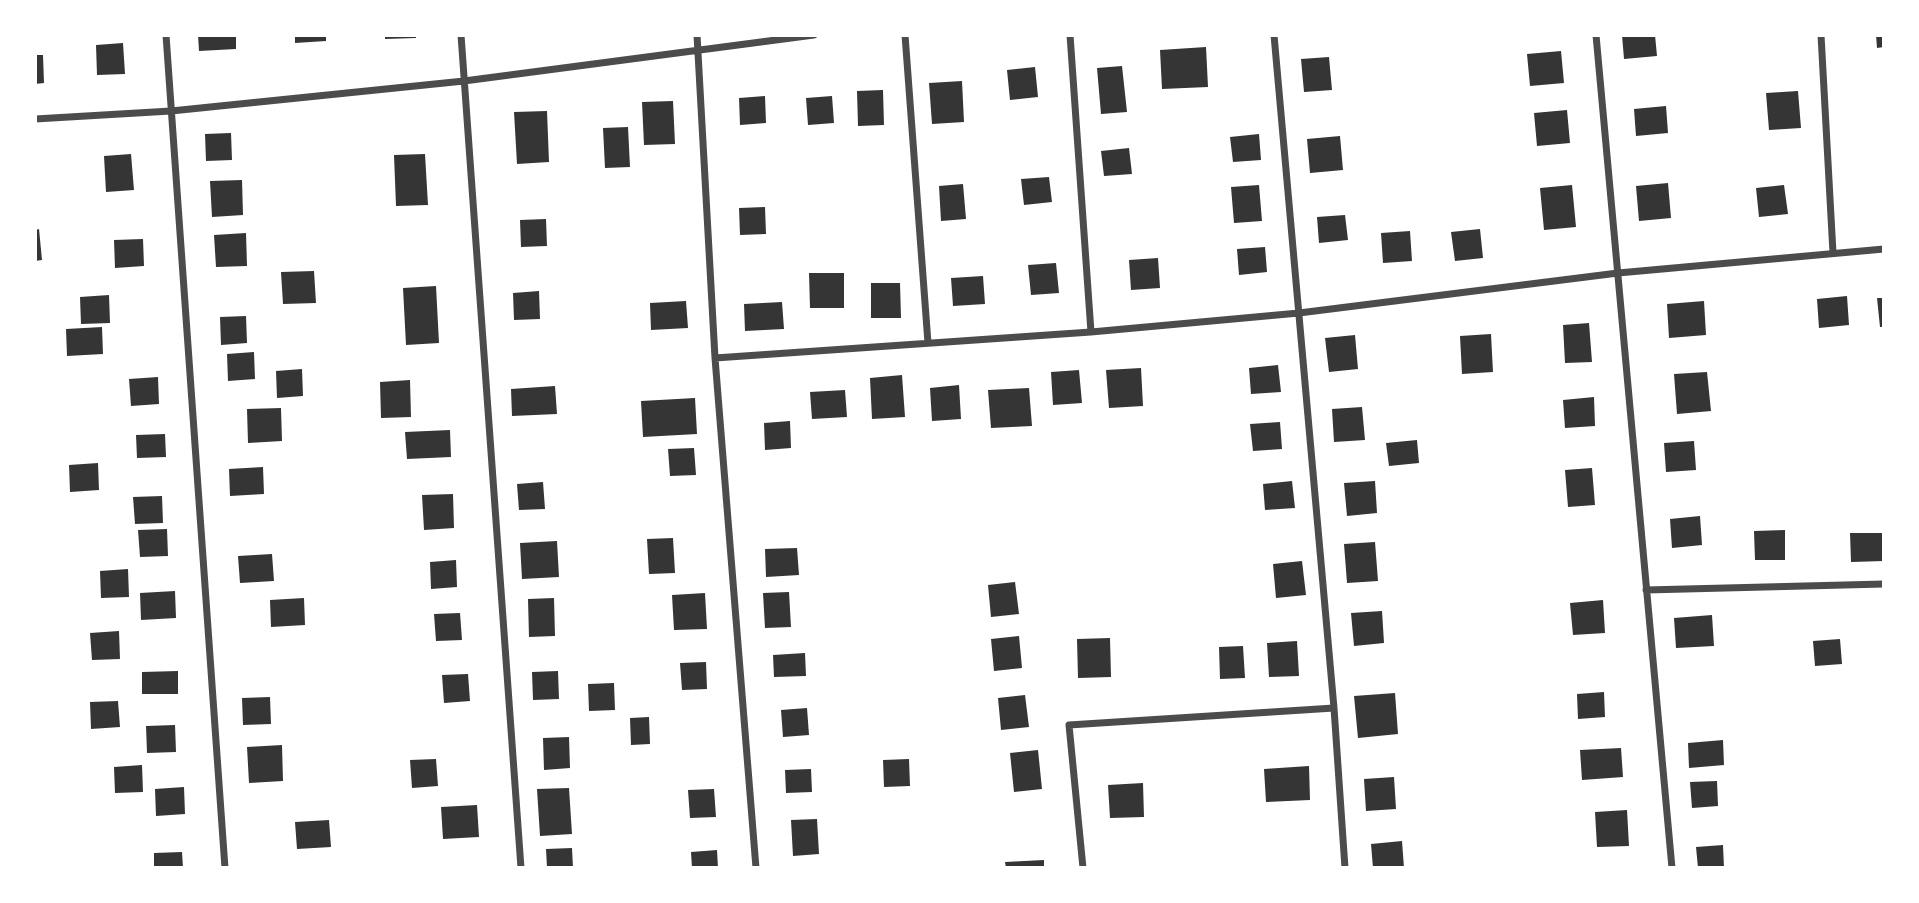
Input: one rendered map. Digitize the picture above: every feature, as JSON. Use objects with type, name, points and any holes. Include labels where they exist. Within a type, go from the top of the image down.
[{"type":"street","points":[[166,35],[225,868]]},
{"type":"street","points":[[461,35],[521,868]]},
{"type":"street","points":[[697,35],[715,358],[756,868]]},
{"type":"street","points":[[35,119],[171,111],[464,80],[814,35]]},
{"type":"street","points":[[905,35],[929,343]]},
{"type":"street","points":[[1070,35],[1091,332]]},
{"type":"street","points":[[1274,35],[1334,708],[1345,868]]},
{"type":"street","points":[[1596,35],[1672,868]]},
{"type":"street","points":[[1821,35],[1833,253]]},
{"type":"street","points":[[715,358],[1091,332],[1299,313],[1618,273],[1884,249]]},
{"type":"street","points":[[1646,590],[1884,584]]},
{"type":"street","points":[[1083,868],[1069,725],[1334,708]]},
{"type":"building","points":[[198,35],[236,35],[236,49],[199,51]]},
{"type":"building","points":[[295,35],[326,35],[326,41],[295,43]]},
{"type":"building","points":[[385,35],[416,35],[416,38],[385,39]]},
{"type":"building","points":[[1622,35],[1655,35],[1657,56],[1624,59]]},
{"type":"building","points":[[1876,35],[1884,35],[1884,47],[1877,48]]},
{"type":"building","points":[[123,43],[125,74],[97,75],[96,45]]},
{"type":"building","points":[[1206,47],[1208,87],[1162,89],[1160,50]]},
{"type":"building","points":[[1561,51],[1564,83],[1530,86],[1527,54]]},
{"type":"building","points":[[35,55],[43,55],[44,83],[35,84]]},
{"type":"building","points":[[1329,57],[1332,90],[1304,92],[1301,59]]},
{"type":"building","points":[[1122,66],[1127,112],[1101,114],[1097,68]]},
{"type":"building","points":[[1035,67],[1038,97],[1010,100],[1007,70]]},
{"type":"building","points":[[962,81],[964,122],[932,124],[929,83]]},
{"type":"building","points":[[883,90],[884,125],[858,126],[857,91]]},
{"type":"building","points":[[1798,91],[1801,128],[1769,130],[1766,93]]},
{"type":"building","points":[[765,96],[766,123],[740,125],[739,98]]},
{"type":"building","points":[[832,96],[834,123],[808,125],[806,98]]},
{"type":"building","points":[[673,101],[675,144],[644,145],[642,102]]},
{"type":"building","points":[[1666,106],[1668,133],[1636,136],[1634,109]]},
{"type":"building","points":[[1567,110],[1570,143],[1537,146],[1534,113]]},
{"type":"building","points":[[547,111],[549,162],[517,164],[514,112]]},
{"type":"building","points":[[628,127],[630,167],[605,168],[603,128]]},
{"type":"building","points":[[231,133],[232,160],[206,161],[205,134]]},
{"type":"building","points":[[1259,134],[1261,160],[1233,162],[1230,137]]},
{"type":"building","points":[[1340,136],[1343,170],[1310,173],[1307,139]]},
{"type":"building","points":[[1129,148],[1132,174],[1104,176],[1101,151]]},
{"type":"building","points":[[131,154],[134,190],[106,192],[104,156]]},
{"type":"building","points":[[425,154],[428,205],[396,206],[394,155]]},
{"type":"building","points":[[1049,177],[1052,202],[1024,205],[1021,179]]},
{"type":"building","points":[[242,180],[243,215],[212,217],[210,181]]},
{"type":"building","points":[[1668,183],[1671,218],[1639,221],[1636,186]]},
{"type":"building","points":[[963,184],[966,219],[941,221],[939,186]]},
{"type":"building","points":[[1259,185],[1262,221],[1234,223],[1231,187]]},
{"type":"building","points":[[1572,185],[1576,227],[1544,230],[1540,188]]},
{"type":"building","points":[[1784,185],[1788,214],[1759,217],[1756,188]]},
{"type":"building","points":[[765,207],[766,234],[740,235],[739,208]]},
{"type":"building","points":[[1345,215],[1348,240],[1319,243],[1317,217]]},
{"type":"building","points":[[546,219],[547,246],[521,247],[520,220]]},
{"type":"building","points":[[39,229],[42,260],[35,261],[35,230]]},
{"type":"building","points":[[1480,229],[1483,258],[1455,261],[1451,232]]},
{"type":"building","points":[[1410,231],[1412,261],[1383,263],[1381,233]]},
{"type":"building","points":[[246,233],[247,266],[216,267],[214,235]]},
{"type":"building","points":[[143,239],[144,266],[115,268],[114,240]]},
{"type":"building","points":[[1265,247],[1267,272],[1239,275],[1237,249]]},
{"type":"building","points":[[1158,258],[1160,288],[1131,290],[1129,260]]},
{"type":"building","points":[[1056,263],[1059,293],[1031,295],[1028,265]]},
{"type":"building","points":[[314,271],[316,303],[283,304],[281,272]]},
{"type":"building","points":[[809,273],[844,273],[844,308],[810,308]]},
{"type":"building","points":[[983,276],[985,304],[953,306],[951,278]]},
{"type":"building","points":[[871,283],[900,283],[901,318],[871,318]]},
{"type":"building","points":[[436,286],[439,343],[406,345],[403,288]]},
{"type":"building","points":[[539,291],[540,319],[514,320],[513,293]]},
{"type":"building","points":[[109,295],[110,323],[81,324],[80,297]]},
{"type":"building","points":[[1847,296],[1849,325],[1819,328],[1817,299]]},
{"type":"building","points":[[1877,298],[1884,298],[1884,327],[1880,327]]},
{"type":"building","points":[[686,301],[688,328],[651,330],[650,303]]},
{"type":"building","points":[[1704,301],[1706,335],[1669,338],[1667,304]]},
{"type":"building","points":[[782,302],[784,329],[745,331],[744,304]]},
{"type":"building","points":[[246,316],[247,343],[221,345],[220,317]]},
{"type":"building","points":[[1589,323],[1592,362],[1565,363],[1563,325]]},
{"type":"building","points":[[102,327],[103,354],[67,356],[66,329]]},
{"type":"building","points":[[1491,334],[1493,372],[1462,374],[1460,336]]},
{"type":"building","points":[[1355,335],[1358,369],[1329,372],[1325,338]]},
{"type":"building","points":[[254,352],[255,379],[228,381],[227,354]]},
{"type":"building","points":[[1278,365],[1281,392],[1251,394],[1249,368]]},
{"type":"building","points":[[1141,368],[1143,406],[1109,408],[1106,370]]},
{"type":"building","points":[[302,369],[303,396],[277,398],[276,371]]},
{"type":"building","points":[[1079,370],[1082,403],[1053,405],[1051,372]]},
{"type":"building","points":[[1707,372],[1711,411],[1677,414],[1674,374]]},
{"type":"building","points":[[902,375],[905,417],[872,419],[870,378]]},
{"type":"building","points":[[158,377],[159,404],[131,406],[129,379]]},
{"type":"building","points":[[410,380],[411,417],[381,418],[380,382]]},
{"type":"building","points":[[959,385],[961,419],[932,421],[930,388]]},
{"type":"building","points":[[555,386],[557,414],[512,416],[511,389]]},
{"type":"building","points":[[1029,388],[1032,426],[991,428],[988,390]]},
{"type":"building","points":[[845,390],[847,417],[812,419],[810,392]]},
{"type":"building","points":[[1594,397],[1595,426],[1565,428],[1563,400]]},
{"type":"building","points":[[695,398],[697,434],[643,437],[641,401]]},
{"type":"building","points":[[1362,407],[1365,440],[1334,442],[1332,409]]},
{"type":"building","points":[[281,408],[282,441],[248,443],[247,409]]},
{"type":"building","points":[[790,421],[791,448],[765,450],[764,423]]},
{"type":"building","points":[[1280,422],[1282,449],[1253,451],[1250,424]]},
{"type":"building","points":[[450,430],[451,457],[407,459],[405,432]]},
{"type":"building","points":[[165,434],[166,457],[137,458],[136,435]]},
{"type":"building","points":[[1417,440],[1419,463],[1389,466],[1386,443]]},
{"type":"building","points":[[1694,441],[1696,470],[1666,472],[1664,443]]},
{"type":"building","points":[[694,448],[696,475],[670,476],[668,449]]},
{"type":"building","points":[[98,463],[99,490],[70,492],[69,465]]},
{"type":"building","points":[[263,467],[264,494],[230,496],[229,469]]},
{"type":"building","points":[[1592,468],[1595,505],[1568,507],[1565,470]]},
{"type":"building","points":[[1292,481],[1295,508],[1265,510],[1263,484]]},
{"type":"building","points":[[1375,481],[1377,513],[1347,516],[1344,483]]},
{"type":"building","points":[[543,482],[545,509],[519,510],[517,484]]},
{"type":"building","points":[[453,494],[454,528],[424,530],[422,495]]},
{"type":"building","points":[[162,496],[163,523],[135,524],[133,497]]},
{"type":"building","points":[[1700,516],[1702,545],[1672,548],[1670,519]]},
{"type":"building","points":[[167,529],[168,556],[140,557],[138,530]]},
{"type":"building","points":[[1785,530],[1785,560],[1755,560],[1754,531]]},
{"type":"building","points":[[1850,533],[1884,533],[1884,561],[1851,562]]},
{"type":"building","points":[[673,538],[675,573],[649,574],[647,539]]},
{"type":"building","points":[[557,541],[559,577],[522,579],[520,543]]},
{"type":"building","points":[[1375,542],[1378,581],[1347,583],[1344,544]]},
{"type":"building","points":[[797,548],[799,575],[766,577],[765,549]]},
{"type":"building","points":[[272,554],[274,581],[240,583],[238,556]]},
{"type":"building","points":[[456,560],[457,587],[431,589],[430,562]]},
{"type":"building","points":[[1302,561],[1306,595],[1276,598],[1273,564]]},
{"type":"building","points":[[128,569],[129,597],[101,598],[100,571]]},
{"type":"building","points":[[1015,582],[1019,614],[991,617],[988,585]]},
{"type":"building","points":[[175,591],[176,618],[141,620],[140,593]]},
{"type":"building","points":[[789,592],[791,627],[765,628],[763,593]]},
{"type":"building","points":[[705,593],[707,629],[674,630],[672,595]]},
{"type":"building","points":[[304,598],[305,625],[271,627],[270,600]]},
{"type":"building","points":[[554,598],[555,636],[529,637],[528,599]]},
{"type":"building","points":[[1603,600],[1605,633],[1573,635],[1570,603]]},
{"type":"building","points":[[1382,611],[1384,643],[1354,646],[1351,613]]},
{"type":"building","points":[[460,613],[462,640],[436,641],[434,614]]},
{"type":"building","points":[[1712,615],[1714,646],[1676,648],[1674,618]]},
{"type":"building","points":[[119,631],[120,659],[92,660],[90,633]]},
{"type":"building","points":[[1019,636],[1022,668],[994,671],[991,639]]},
{"type":"building","points":[[1110,638],[1111,677],[1078,678],[1077,639]]},
{"type":"building","points":[[1840,639],[1842,664],[1815,666],[1813,641]]},
{"type":"building","points":[[1297,641],[1299,676],[1269,677],[1267,643]]},
{"type":"building","points":[[1243,646],[1245,678],[1220,679],[1219,647]]},
{"type":"building","points":[[805,653],[806,676],[774,677],[773,655]]},
{"type":"building","points":[[706,662],[707,689],[682,690],[680,663]]},
{"type":"building","points":[[178,671],[178,694],[142,694],[142,672]]},
{"type":"building","points":[[558,671],[559,699],[533,700],[532,672]]},
{"type":"building","points":[[468,674],[470,701],[444,703],[442,675]]},
{"type":"building","points":[[614,683],[615,710],[589,711],[588,684]]},
{"type":"building","points":[[1604,692],[1605,717],[1578,719],[1577,694]]},
{"type":"building","points":[[1395,693],[1398,734],[1358,738],[1354,696]]},
{"type":"building","points":[[1025,695],[1029,727],[1001,730],[998,698]]},
{"type":"building","points":[[270,697],[271,724],[243,725],[242,698]]},
{"type":"building","points":[[118,701],[120,727],[91,729],[90,702]]},
{"type":"building","points":[[807,708],[809,735],[783,737],[781,710]]},
{"type":"building","points":[[649,717],[650,744],[631,745],[630,718]]},
{"type":"building","points":[[175,725],[176,752],[147,753],[146,726]]},
{"type":"building","points":[[569,737],[570,768],[544,770],[543,738]]},
{"type":"building","points":[[1723,740],[1724,765],[1689,768],[1688,743]]},
{"type":"building","points":[[282,745],[283,781],[249,783],[247,747]]},
{"type":"building","points":[[1621,748],[1623,777],[1582,780],[1580,750]]},
{"type":"building","points":[[1038,750],[1042,789],[1014,792],[1010,753]]},
{"type":"building","points":[[436,759],[438,786],[412,788],[410,760]]},
{"type":"building","points":[[909,759],[910,786],[884,787],[883,760]]},
{"type":"building","points":[[142,765],[143,792],[115,793],[114,767]]},
{"type":"building","points":[[1309,766],[1310,800],[1266,802],[1264,769]]},
{"type":"building","points":[[811,769],[812,792],[786,793],[785,770]]},
{"type":"building","points":[[1394,777],[1396,809],[1366,811],[1364,779]]},
{"type":"building","points":[[1717,781],[1718,806],[1692,808],[1690,782]]},
{"type":"building","points":[[1143,783],[1144,817],[1110,818],[1108,785]]},
{"type":"building","points":[[184,787],[185,814],[156,816],[155,789]]},
{"type":"building","points":[[569,788],[572,834],[540,836],[537,789]]},
{"type":"building","points":[[714,789],[716,817],[690,818],[688,790]]},
{"type":"building","points":[[477,805],[479,837],[443,839],[441,807]]},
{"type":"building","points":[[1627,810],[1629,846],[1597,847],[1595,812]]},
{"type":"building","points":[[817,819],[819,854],[793,856],[791,820]]},
{"type":"building","points":[[329,820],[331,847],[297,849],[295,822]]},
{"type":"building","points":[[1402,841],[1404,868],[1373,868],[1371,844]]},
{"type":"building","points":[[1723,845],[1724,868],[1698,868],[1696,847]]},
{"type":"building","points":[[572,848],[573,868],[547,868],[546,849]]},
{"type":"building","points":[[717,850],[718,868],[692,868],[691,852]]},
{"type":"building","points":[[182,852],[183,868],[154,868],[154,853]]},
{"type":"building","points":[[1044,860],[1044,868],[1006,868],[1005,862]]}]
